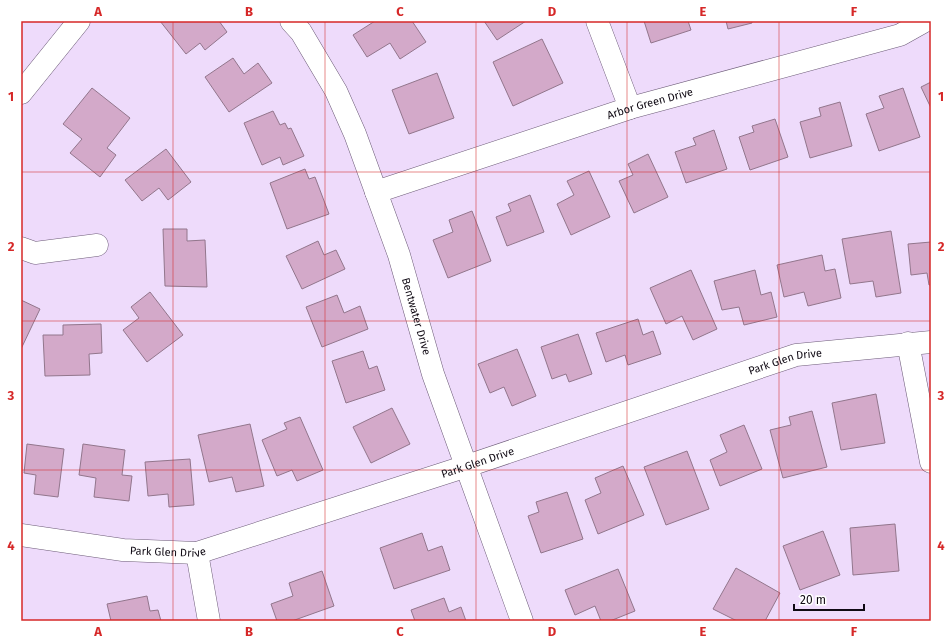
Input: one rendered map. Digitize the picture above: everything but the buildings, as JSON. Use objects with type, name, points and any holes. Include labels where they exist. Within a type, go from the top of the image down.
[{"type":"street","points":[[21,92],[80,21]]},
{"type":"street","name":"Bentwater Drive","points":[[291,21],[301,32],[336,91],[355,134],[399,255],[433,374],[522,621]]},
{"type":"street","points":[[597,21],[630,108]]},
{"type":"street","name":"Arbor Green Drive","points":[[376,192],[630,108],[900,35],[925,21]]},
{"type":"street","points":[[21,248],[35,253],[97,245]]},
{"type":"street","name":"Park Glen Drive","points":[[21,536],[123,550],[197,553],[467,466],[796,355],[908,343],[931,342]]},
{"type":"street","points":[[908,343],[931,462]]},
{"type":"street","points":[[197,553],[209,621]]}]
